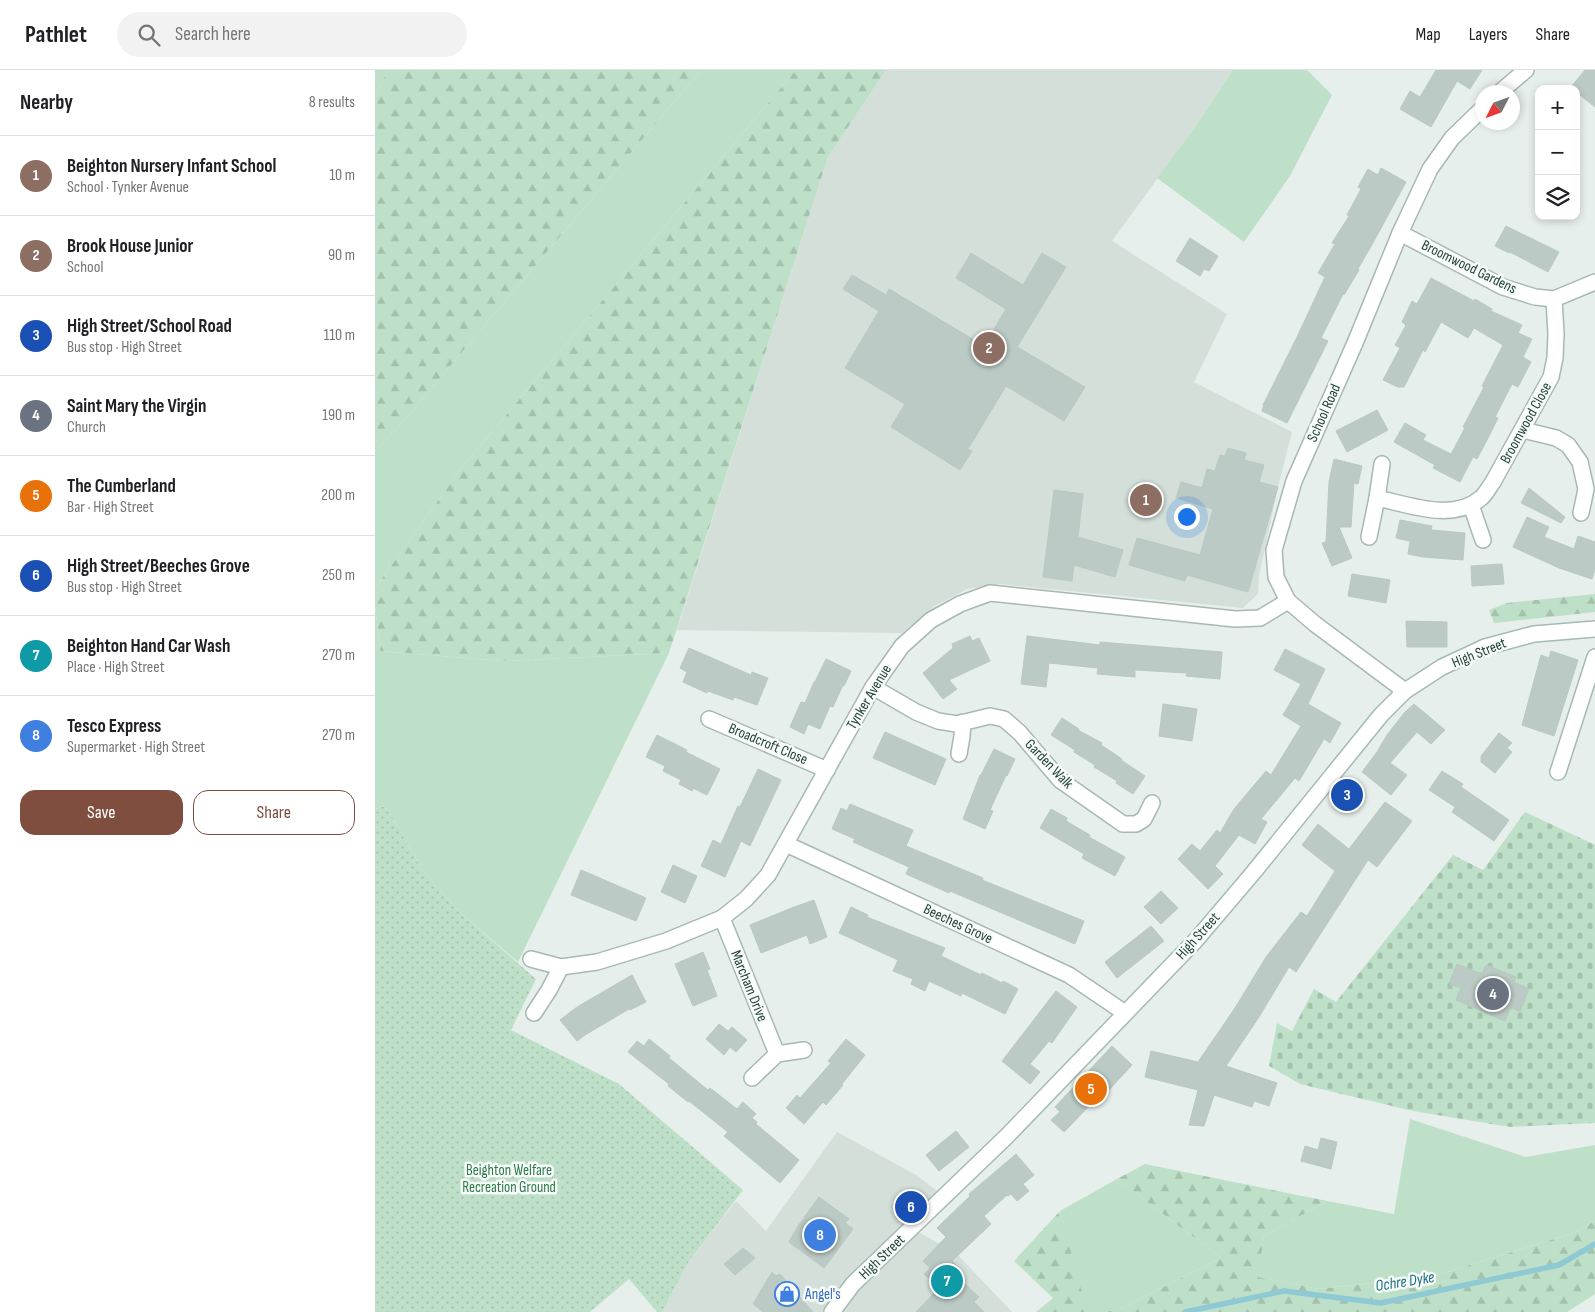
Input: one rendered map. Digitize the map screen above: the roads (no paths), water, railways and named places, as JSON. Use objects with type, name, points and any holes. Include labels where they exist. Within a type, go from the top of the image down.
[{"type":"street","points":[[1508,85],[1526,70]]},
{"type":"street","name":"School Road","points":[[1405,690],[1315,624],[1288,601],[1276,577],[1274,550],[1294,481],[1355,343],[1400,234],[1430,169],[1452,138],[1475,116]]},
{"type":"street","name":"Broomwood Gardens","points":[[1400,234],[1503,286],[1535,297],[1554,299]]},
{"type":"street","points":[[1554,299],[1595,282]]},
{"type":"street","name":"Broomwood Close","points":[[1471,505],[1482,497],[1493,482],[1551,377],[1555,358],[1556,334],[1554,299]]},
{"type":"street","points":[[1523,430],[1556,438],[1568,445],[1580,462],[1591,491],[1581,513]]},
{"type":"street","points":[[1369,537],[1382,464]]},
{"type":"street","points":[[1377,498],[1441,511],[1457,510],[1471,505],[1483,540]]},
{"type":"street","name":"Tynker Avenue","points":[[531,959],[561,967],[597,962],[666,941],[722,918],[747,899],[768,874],[873,687],[902,646],[931,620],[960,604],[990,593],[1235,619],[1260,618],[1288,601]]},
{"type":"street","name":"High Street","points":[[832,1312],[853,1284],[1007,1136],[1196,940],[1253,874],[1381,715],[1405,690],[1442,668],[1485,647],[1534,634],[1595,629]]},
{"type":"street","points":[[1558,772],[1595,657]]},
{"type":"street","name":"Garden Walk","points":[[873,687],[916,712],[938,721],[957,724],[990,716],[1003,719],[1020,733],[1060,780],[1123,824],[1136,824],[1144,819],[1152,803]]},
{"type":"street","name":"Broadcroft Close","points":[[709,718],[827,770]]},
{"type":"street","points":[[959,754],[963,722]]},
{"type":"street","name":"Beeches Grove","points":[[786,844],[1069,975],[1125,1013]]},
{"type":"street","name":"Marcham Drive","points":[[722,918],[777,1054]]},
{"type":"street","points":[[534,1013],[561,967]]},
{"type":"street","points":[[752,1078],[777,1054],[804,1050]]},
{"type":"waterway","name":"Ochre Dyke","points":[[1185,1312],[1284,1291],[1381,1303],[1559,1265],[1595,1244]]},
{"type":"place","name":"Brook House Junior","points":[[989,348]]},
{"type":"place","name":"Beighton Nursery Infant School","points":[[1146,500]]},
{"type":"place","name":"High Street/School Road","points":[[1347,795]]},
{"type":"place","name":"Saint Mary the Virgin","points":[[1493,994]]},
{"type":"place","name":"The Cumberland","points":[[1091,1089]]},
{"type":"place","name":"High Street/Beeches Grove","points":[[911,1207]]},
{"type":"place","name":"Tesco Express","points":[[820,1235]]},
{"type":"place","name":"Beighton Hand Car Wash","points":[[947,1281]]},
{"type":"place","name":"Angel's","points":[[787,1294]]},
{"type":"park label","name":"Beighton Welfare Recreation Ground","points":[[509,1178]]}]
